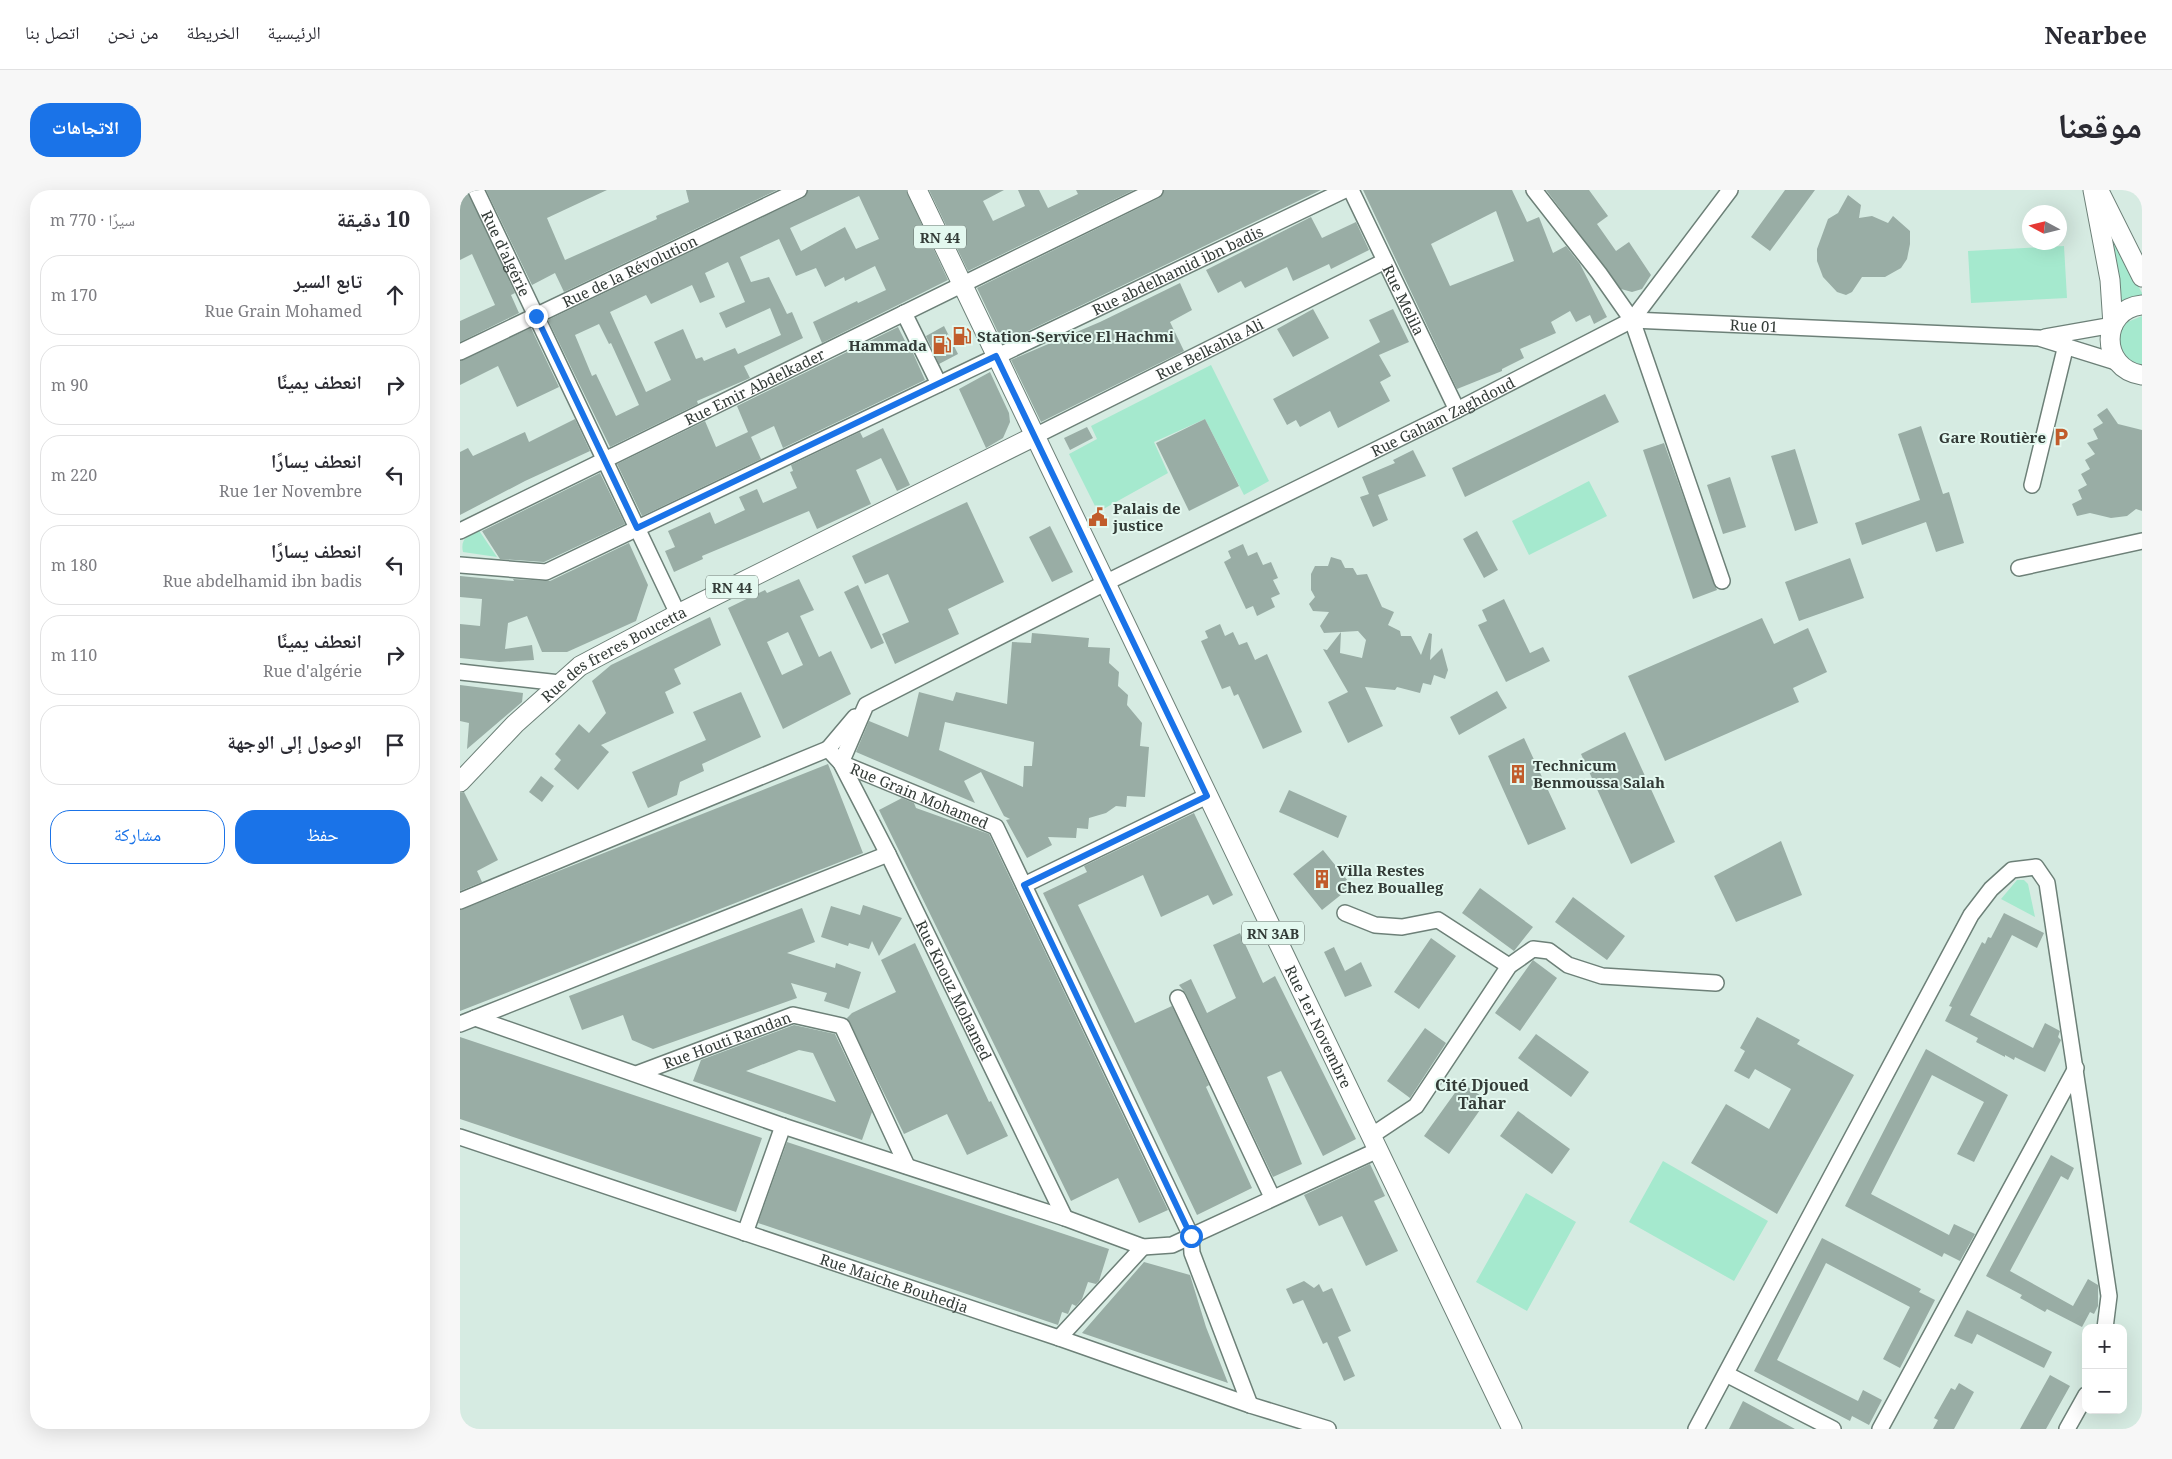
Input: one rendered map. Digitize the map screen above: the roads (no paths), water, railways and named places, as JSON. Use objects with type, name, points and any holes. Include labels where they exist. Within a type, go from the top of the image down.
[{"type":"main road","name":"Rue 1er Novembre","points":[[917,190],[1512,1429]]},
{"type":"main road","points":[[2093,190],[2110,280],[2113,325],[2110,340],[2116,362],[2142,389]]},
{"type":"main road","points":[[2099,190],[2142,277]]},
{"type":"main road","points":[[2113,325],[2125,311],[2142,305]]},
{"type":"main road","points":[[2116,362],[2131,372],[2142,374]]},
{"type":"main road","name":"Rue des freres Boucetta","points":[[460,782],[515,724],[580,666],[678,614],[1035,436]]},
{"type":"street","name":"Rue d'algérie","points":[[476,190],[678,614]]},
{"type":"street","name":"Rue de la Révolution","points":[[460,352],[799,190]]},
{"type":"street","name":"Rue Emir Abdelkader","points":[[460,531],[1154,190]]},
{"type":"street","name":"Rue abdelhamid ibn badis","points":[[460,564],[546,572],[1345,190]]},
{"type":"street","name":"Rue Melila","points":[[1351,190],[1457,410]]},
{"type":"street","points":[[1534,190],[1599,273],[1632,320],[1722,581]]},
{"type":"street","name":"Rue Gaham Zaghdoud","points":[[866,705],[1105,583],[1457,410],[1632,320],[1730,190]]},
{"type":"street","name":"Rue Belkahla Ali","points":[[1035,436],[1385,262]]},
{"type":"street","points":[[904,313],[939,384]]},
{"type":"street","name":"Rue 01","points":[[1632,320],[2039,338]]},
{"type":"street","points":[[2039,338],[2113,325]]},
{"type":"street","points":[[2039,338],[2116,362]]},
{"type":"street","points":[[2032,485],[2066,345]]},
{"type":"street","points":[[2019,568],[2142,542]]},
{"type":"street","points":[[460,672],[560,683]]},
{"type":"street","points":[[460,901],[828,749],[866,705]]},
{"type":"street","points":[[828,749],[841,763],[866,705]]},
{"type":"street","name":"Rue Knouz Mohamed","points":[[841,763],[888,854],[1066,1218]]},
{"type":"street","name":"Rue Grain Mohamed","points":[[841,763],[996,827],[1191,1236],[1192,1253],[1250,1405]]},
{"type":"street","points":[[1024,885],[1207,796]]},
{"type":"street","points":[[460,1024],[888,854]]},
{"type":"street","points":[[1696,1429],[1970,915],[1991,888],[2012,870],[2036,867],[2047,883],[2109,1296],[2106,1324]]},
{"type":"street","points":[[1345,913],[1375,925],[1402,927],[1438,920],[1509,966]]},
{"type":"street","points":[[475,1018],[639,1073],[783,1126],[1066,1218],[1143,1246],[1172,1245],[1272,1198],[1374,1143],[1416,1106],[1509,966],[1533,948],[1549,951],[1568,965],[1602,976],[1716,983]]},
{"type":"street","points":[[1178,998],[1272,1198]]},
{"type":"street","name":"Rue Houti Ramdan","points":[[639,1073],[792,1015],[842,1026],[907,1166]]},
{"type":"street","points":[[1880,1429],[2076,1068]]},
{"type":"street","points":[[745,1233],[783,1126]]},
{"type":"street","name":"Rue Maiche Bouhedja","points":[[460,1138],[1059,1338],[1250,1405],[1328,1429]]},
{"type":"street","points":[[1059,1338],[1143,1246]]},
{"type":"street","points":[[1726,1374],[1833,1429]]},
{"type":"street","points":[[2068,1429],[2082,1403]]},
{"type":"place","name":"Station-Service El Hachmi","points":[[962,336]]},
{"type":"place","name":"Hammada","points":[[942,345]]},
{"type":"place","name":"Gare Routière","points":[[2061,437]]},
{"type":"place","name":"Palais de justice","points":[[1098,517]]},
{"type":"place","name":"Technicum Benmoussa Salah","points":[[1518,774]]},
{"type":"place","name":"Villa Restes Chez Boualleg","points":[[1322,879]]},
{"type":"district","name":"Cité Djoued Tahar","points":[[1482,1094]]}]
